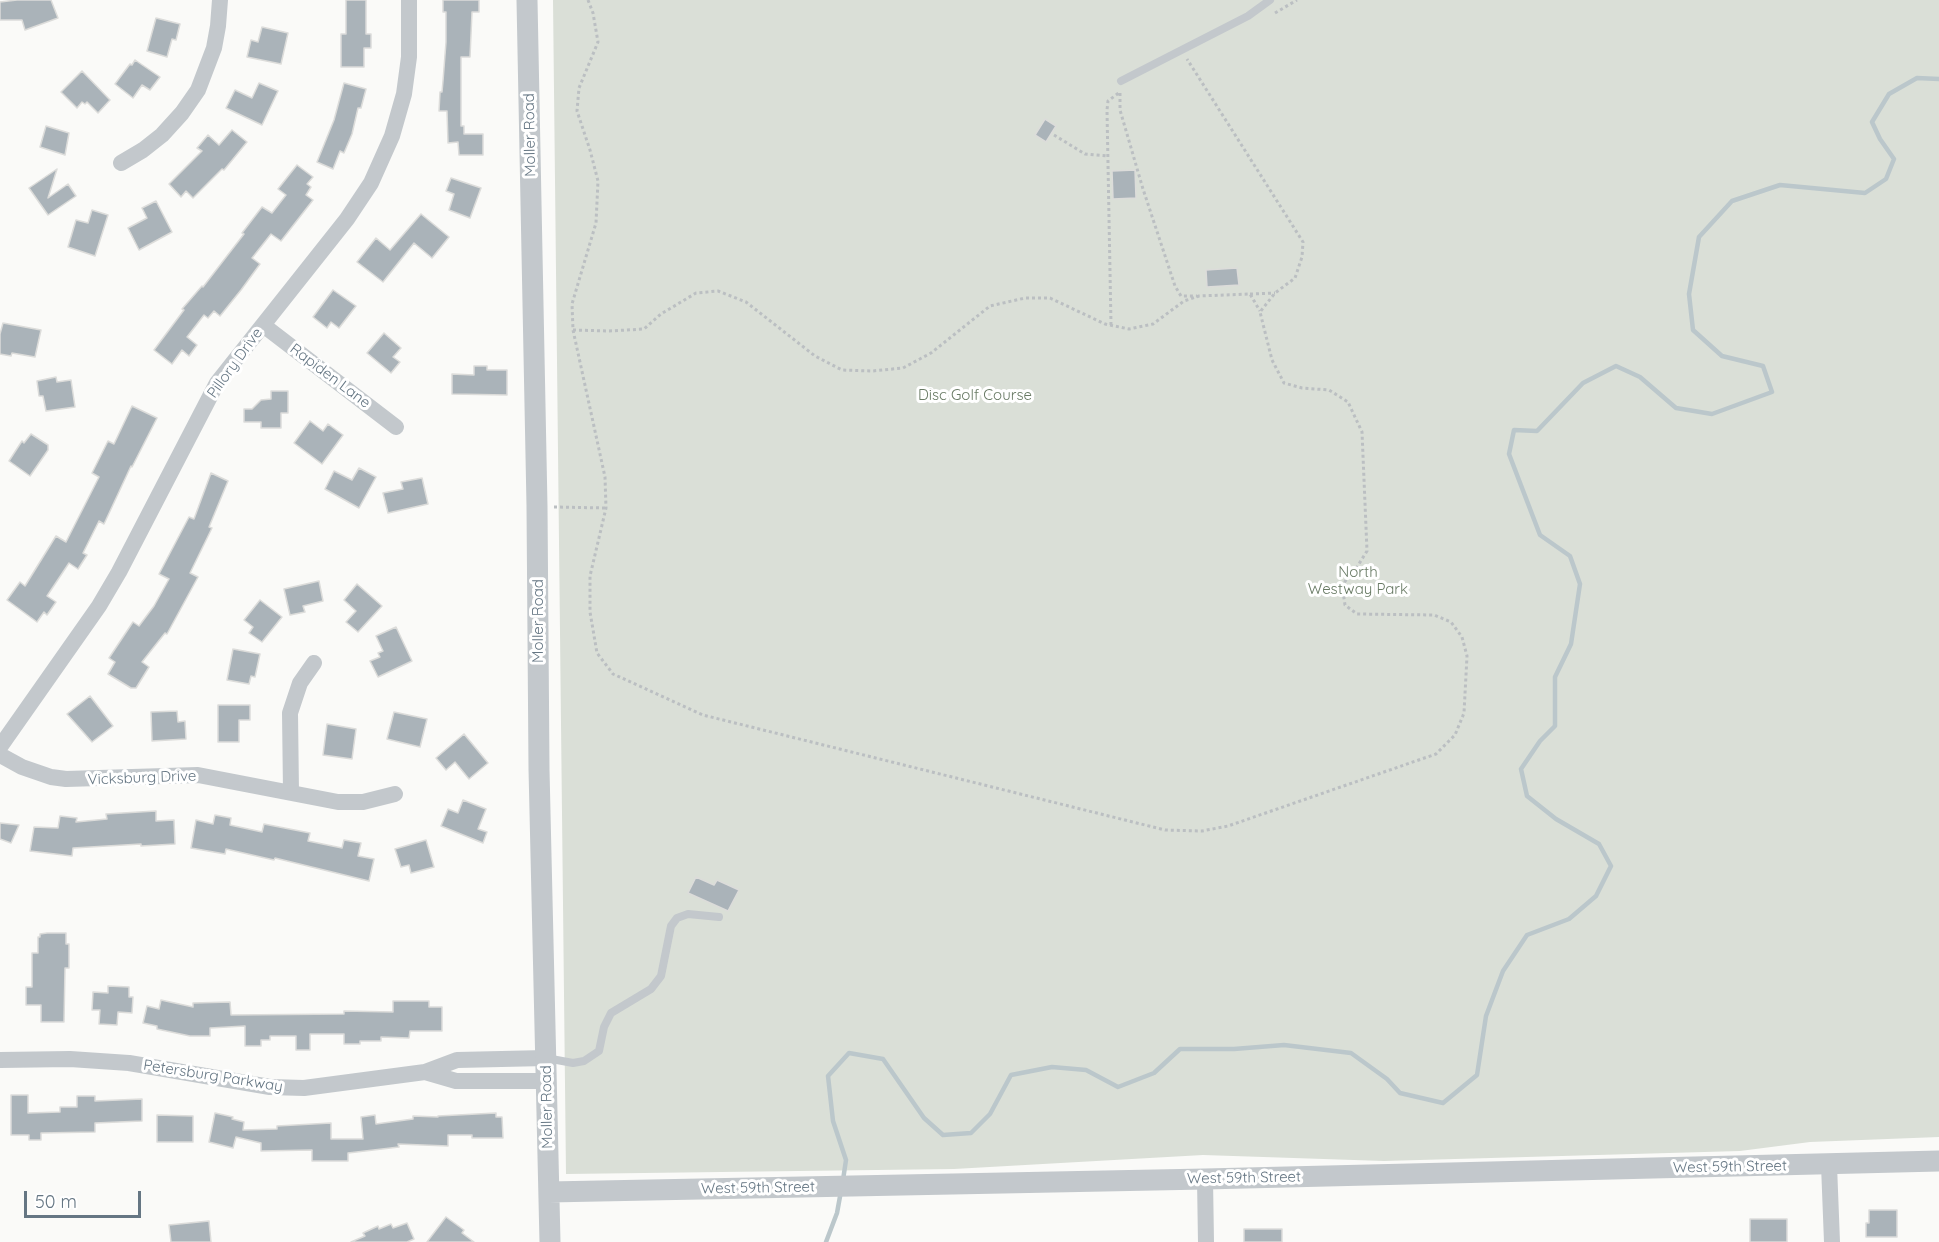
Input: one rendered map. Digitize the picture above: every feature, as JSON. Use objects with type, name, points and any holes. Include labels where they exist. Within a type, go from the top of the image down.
[{"type":"street","points":[[121,163],[162,135],[182,113],[198,90],[214,48],[220,0]]},
{"type":"street","name":"Pillory Drive","points":[[0,747],[99,606],[124,564],[217,383],[355,207],[371,183],[397,122],[406,80],[409,0]]},
{"type":"street","name":"Moller Road","points":[[527,0],[537,506],[539,769],[550,1242]]},
{"type":"street","name":"Rapiden Lane","points":[[263,325],[396,427]]},
{"type":"street","points":[[291,792],[290,713],[300,683],[314,663]]},
{"type":"street","name":"Vicksburg Drive","points":[[0,755],[22,767],[51,777],[66,779],[198,775],[342,802],[363,802],[395,794]]},
{"type":"street","name":"Petersburg Parkway","points":[[0,1060],[70,1059],[129,1063],[283,1088],[317,1087],[424,1072],[457,1060],[546,1058]]},
{"type":"street","name":"Petersburg Parkway","points":[[424,1072],[456,1081],[546,1081]]},
{"type":"street","name":"West 59th Street","points":[[549,1192],[1939,1161]]},
{"type":"street","points":[[1829,1165],[1832,1242]]},
{"type":"street","points":[[1205,1179],[1206,1242]]},
{"type":"lane","points":[[1121,81],[1248,16],[1270,0]]},
{"type":"lane","points":[[546,1058],[573,1063],[584,1062],[599,1051],[604,1027],[611,1013],[651,989],[661,976],[671,926],[677,918],[688,914],[719,917]]},
{"type":"path","points":[[588,0],[593,13],[598,42],[579,88],[577,111],[598,181],[596,223],[572,304],[573,330],[605,477],[606,508],[590,576],[590,612],[597,653],[613,674],[703,715],[1165,830],[1202,831],[1227,826],[1436,754],[1455,735],[1464,713],[1467,656],[1462,637],[1451,622],[1434,615],[1357,614],[1345,605],[1342,585],[1367,551],[1362,432],[1348,402],[1329,390],[1302,388],[1284,383],[1272,360],[1260,312],[1250,294]]},
{"type":"path","points":[[1273,14],[1297,0]]},
{"type":"path","points":[[1197,54],[1186,59],[1303,242],[1302,257],[1295,278],[1275,293],[1260,312]]},
{"type":"path","points":[[1111,325],[1107,110],[1108,101],[1129,88]]},
{"type":"path","points":[[1120,93],[1120,110],[1143,189],[1175,286],[1181,296],[1275,293]]},
{"type":"path","points":[[1054,135],[1084,154],[1108,156]]},
{"type":"path","points":[[573,330],[644,329],[661,314],[696,293],[718,291],[746,302],[815,356],[842,370],[872,371],[903,368],[931,353],[990,306],[1025,298],[1050,298],[1111,325],[1129,329],[1153,324],[1184,301],[1199,296]]},
{"type":"path","points":[[537,506],[606,508]]},
{"type":"green space","name":"North Westway Park","points":[[553,0],[1939,0],[1939,1137],[1810,1142],[1740,1151],[1384,1161],[1203,1155],[954,1169],[566,1174]]},
{"type":"building","points":[[51,0],[58,18],[25,30],[22,20],[0,20],[0,2]]},
{"type":"building","points":[[346,0],[366,0],[366,34],[371,34],[371,48],[364,48],[364,67],[341,67],[341,34],[346,34]]},
{"type":"building","points":[[443,0],[479,0],[479,12],[472,12],[470,57],[461,57],[461,126],[464,126],[464,134],[483,134],[483,155],[459,155],[458,142],[448,143],[447,111],[439,111],[446,42],[446,12],[443,12]]},
{"type":"building","points":[[156,18],[180,24],[176,40],[172,39],[167,57],[147,51]]},
{"type":"building","points":[[262,27],[288,33],[281,64],[247,57],[251,40],[258,42]]},
{"type":"building","points":[[135,60],[160,77],[150,90],[142,85],[133,98],[115,84]]},
{"type":"building","points":[[82,71],[110,100],[98,113],[87,102],[85,104],[82,102],[77,108],[61,92]]},
{"type":"building","points":[[259,83],[278,91],[262,125],[226,108],[235,90],[252,98]]},
{"type":"building","points":[[344,83],[366,89],[361,108],[358,108],[352,134],[344,153],[340,151],[333,169],[317,162],[334,120]]},
{"type":"building","points":[[1045,119],[1056,126],[1046,142],[1035,135]]},
{"type":"building","points":[[46,126],[69,133],[65,155],[40,147]]},
{"type":"building","points":[[232,130],[247,142],[224,170],[222,169],[193,198],[186,191],[181,197],[169,184],[202,151],[197,148],[208,135],[219,145]]},
{"type":"building","points":[[297,165],[313,177],[307,184],[311,187],[306,195],[313,200],[281,241],[271,234],[252,258],[260,264],[241,290],[220,316],[214,311],[208,318],[204,315],[187,337],[197,345],[189,356],[182,350],[172,364],[154,350],[184,310],[182,309],[203,287],[262,207],[272,213],[286,195],[278,189]]},
{"type":"building","points":[[57,169],[48,198],[68,184],[76,196],[48,215],[29,188]]},
{"type":"building","points":[[1135,170],[1136,198],[1113,199],[1112,171]]},
{"type":"building","points":[[451,178],[481,188],[470,218],[449,210],[454,194],[446,191]]},
{"type":"building","points":[[156,201],[172,232],[139,250],[128,228],[147,218],[142,208]]},
{"type":"building","points":[[92,210],[108,215],[95,256],[68,247],[76,220],[88,223]]},
{"type":"building","points":[[421,214],[449,237],[432,258],[414,243],[383,282],[357,262],[376,238],[390,250]]},
{"type":"building","points":[[1237,268],[1239,285],[1207,287],[1206,270]]},
{"type":"building","points":[[333,290],[356,306],[339,328],[331,322],[327,328],[313,317]]},
{"type":"building","points":[[3,323],[41,330],[35,357],[12,353],[11,356],[0,354],[0,334]]},
{"type":"building","points":[[384,333],[401,348],[393,357],[400,362],[391,373],[367,353]]},
{"type":"building","points":[[474,366],[487,366],[487,370],[507,370],[507,395],[452,394],[452,374],[474,375]]},
{"type":"building","points":[[56,377],[57,382],[71,380],[75,407],[46,411],[43,396],[39,396],[37,381]]},
{"type":"building","points":[[271,391],[288,391],[288,413],[281,413],[281,428],[261,428],[261,422],[244,422],[244,409],[252,409],[261,400],[271,399]]},
{"type":"building","points":[[132,406],[157,418],[104,524],[99,521],[83,553],[87,555],[78,569],[69,563],[47,596],[56,602],[47,615],[44,612],[37,622],[7,600],[20,582],[25,586],[56,536],[66,542],[99,477],[92,473],[108,441],[114,444]]},
{"type":"building","points":[[310,421],[323,431],[328,424],[343,435],[322,464],[294,443]]},
{"type":"building","points":[[31,434],[48,445],[48,450],[30,476],[9,461],[22,441],[24,443]]},
{"type":"building","points":[[359,468],[376,477],[359,508],[325,489],[334,471],[352,480]]},
{"type":"building","points":[[211,473],[228,481],[209,527],[212,528],[190,573],[198,577],[167,634],[165,633],[142,662],[149,667],[136,688],[131,688],[108,674],[115,662],[109,658],[133,622],[139,626],[154,606],[169,579],[159,574],[189,517],[194,519]]},
{"type":"building","points":[[422,478],[428,504],[388,513],[383,493],[403,489],[401,482]]},
{"type":"building","points":[[319,581],[323,601],[303,606],[305,612],[290,615],[284,589]]},
{"type":"building","points":[[357,584],[382,606],[358,632],[346,622],[356,611],[344,600]]},
{"type":"building","points":[[260,600],[282,617],[262,642],[249,633],[253,627],[244,620]]},
{"type":"building","points":[[396,627],[412,661],[378,677],[370,661],[380,657],[378,653],[383,651],[376,636]]},
{"type":"building","points":[[233,649],[260,654],[255,677],[251,676],[249,684],[227,680]]},
{"type":"building","points":[[90,696],[113,726],[92,742],[67,714]]},
{"type":"building","points":[[218,705],[250,705],[250,720],[239,720],[239,742],[218,742]]},
{"type":"building","points":[[177,711],[178,722],[185,721],[186,739],[152,741],[151,712]]},
{"type":"building","points":[[394,712],[427,719],[420,747],[387,739]]},
{"type":"building","points":[[327,724],[356,729],[352,759],[323,755]]},
{"type":"building","points":[[464,734],[488,763],[469,779],[455,762],[446,770],[436,758]]},
{"type":"building","points":[[463,800],[486,809],[478,829],[487,832],[483,843],[441,826],[448,809],[458,813]]},
{"type":"building","points":[[156,811],[156,821],[174,820],[175,844],[73,848],[72,856],[30,851],[34,827],[58,828],[60,816],[77,818],[76,822],[107,819],[106,814]]},
{"type":"building","points":[[215,815],[231,818],[230,825],[262,832],[264,824],[310,833],[308,841],[342,848],[344,840],[361,843],[358,856],[374,859],[369,881],[275,858],[274,860],[226,849],[225,854],[191,848],[196,820],[213,824]]},
{"type":"building","points":[[0,823],[19,825],[11,843],[0,839]]},
{"type":"building","points":[[426,840],[434,867],[411,873],[409,865],[401,867],[395,849]]},
{"type":"building","points":[[696,877],[714,885],[717,880],[739,890],[728,911],[688,893]]},
{"type":"building","points":[[66,933],[66,944],[69,944],[69,968],[65,968],[64,1022],[41,1022],[41,1005],[26,1005],[26,987],[32,987],[32,953],[38,953],[40,934]]},
{"type":"building","points":[[108,986],[129,987],[129,997],[133,997],[132,1013],[118,1012],[117,1025],[99,1024],[100,1010],[92,1010],[93,992],[108,993]]},
{"type":"building","points":[[161,1000],[193,1007],[193,1003],[230,1002],[231,1015],[344,1014],[344,1011],[393,1012],[393,1001],[429,1001],[429,1007],[442,1007],[442,1031],[410,1031],[409,1038],[381,1037],[381,1041],[360,1041],[360,1044],[344,1044],[344,1034],[310,1034],[310,1050],[296,1050],[296,1036],[270,1036],[270,1040],[261,1040],[261,1046],[245,1046],[245,1026],[210,1028],[210,1036],[190,1036],[157,1029],[157,1026],[143,1023],[147,1006],[159,1009]]},
{"type":"building","points":[[11,1095],[28,1095],[28,1113],[60,1112],[60,1107],[77,1107],[77,1096],[95,1096],[95,1101],[142,1099],[142,1121],[95,1123],[95,1132],[41,1133],[41,1140],[29,1140],[29,1135],[11,1135]]},
{"type":"building","points":[[215,1113],[244,1122],[243,1130],[331,1123],[331,1139],[363,1139],[361,1117],[375,1115],[376,1124],[413,1119],[413,1116],[438,1117],[496,1113],[496,1117],[502,1117],[503,1138],[448,1135],[448,1146],[398,1144],[399,1147],[348,1153],[348,1161],[312,1161],[312,1150],[261,1151],[261,1143],[236,1137],[233,1148],[209,1142]]},
{"type":"building","points":[[157,1115],[193,1116],[193,1142],[157,1142]]},
{"type":"building","points":[[1869,1210],[1897,1210],[1897,1237],[1866,1237]]},
{"type":"building","points":[[446,1217],[464,1230],[462,1233],[474,1242],[427,1242]]},
{"type":"building","points":[[1750,1219],[1787,1219],[1787,1242],[1750,1242]]},
{"type":"building","points":[[209,1221],[211,1242],[171,1242],[169,1225]]},
{"type":"building","points":[[407,1223],[414,1239],[407,1242],[351,1242],[365,1236],[363,1233],[378,1226],[379,1229],[391,1224],[393,1228]]},
{"type":"building","points":[[1244,1229],[1282,1229],[1282,1242],[1244,1242]]},
{"type":"waterway","points":[[843,1180],[846,1160],[833,1121],[828,1076],[849,1053],[883,1059],[924,1118],[943,1135],[971,1133],[990,1114],[1011,1075],[1052,1067],[1086,1070],[1118,1087],[1154,1073],[1180,1049],[1234,1049],[1284,1045],[1351,1053],[1387,1079],[1400,1093],[1443,1103],[1477,1075],[1486,1016],[1503,971],[1527,935],[1569,919],[1596,896],[1611,866],[1599,844],[1556,819],[1527,796],[1521,769],[1540,741],[1555,726],[1555,677],[1571,644],[1580,584],[1570,556],[1540,535],[1509,454],[1514,430],[1537,431],[1583,383],[1616,366],[1640,377],[1676,408],[1712,414],[1772,392],[1763,366],[1722,356],[1693,330],[1689,294],[1699,237],[1732,201],[1780,185],[1865,193],[1886,179],[1894,159],[1880,139],[1872,122],[1889,94],[1917,78],[1939,79]]},
{"type":"waterway","points":[[826,1242],[837,1213],[841,1191]]},
{"type":"park label","name":"Disc Golf Course","points":[[975,395]]}]
